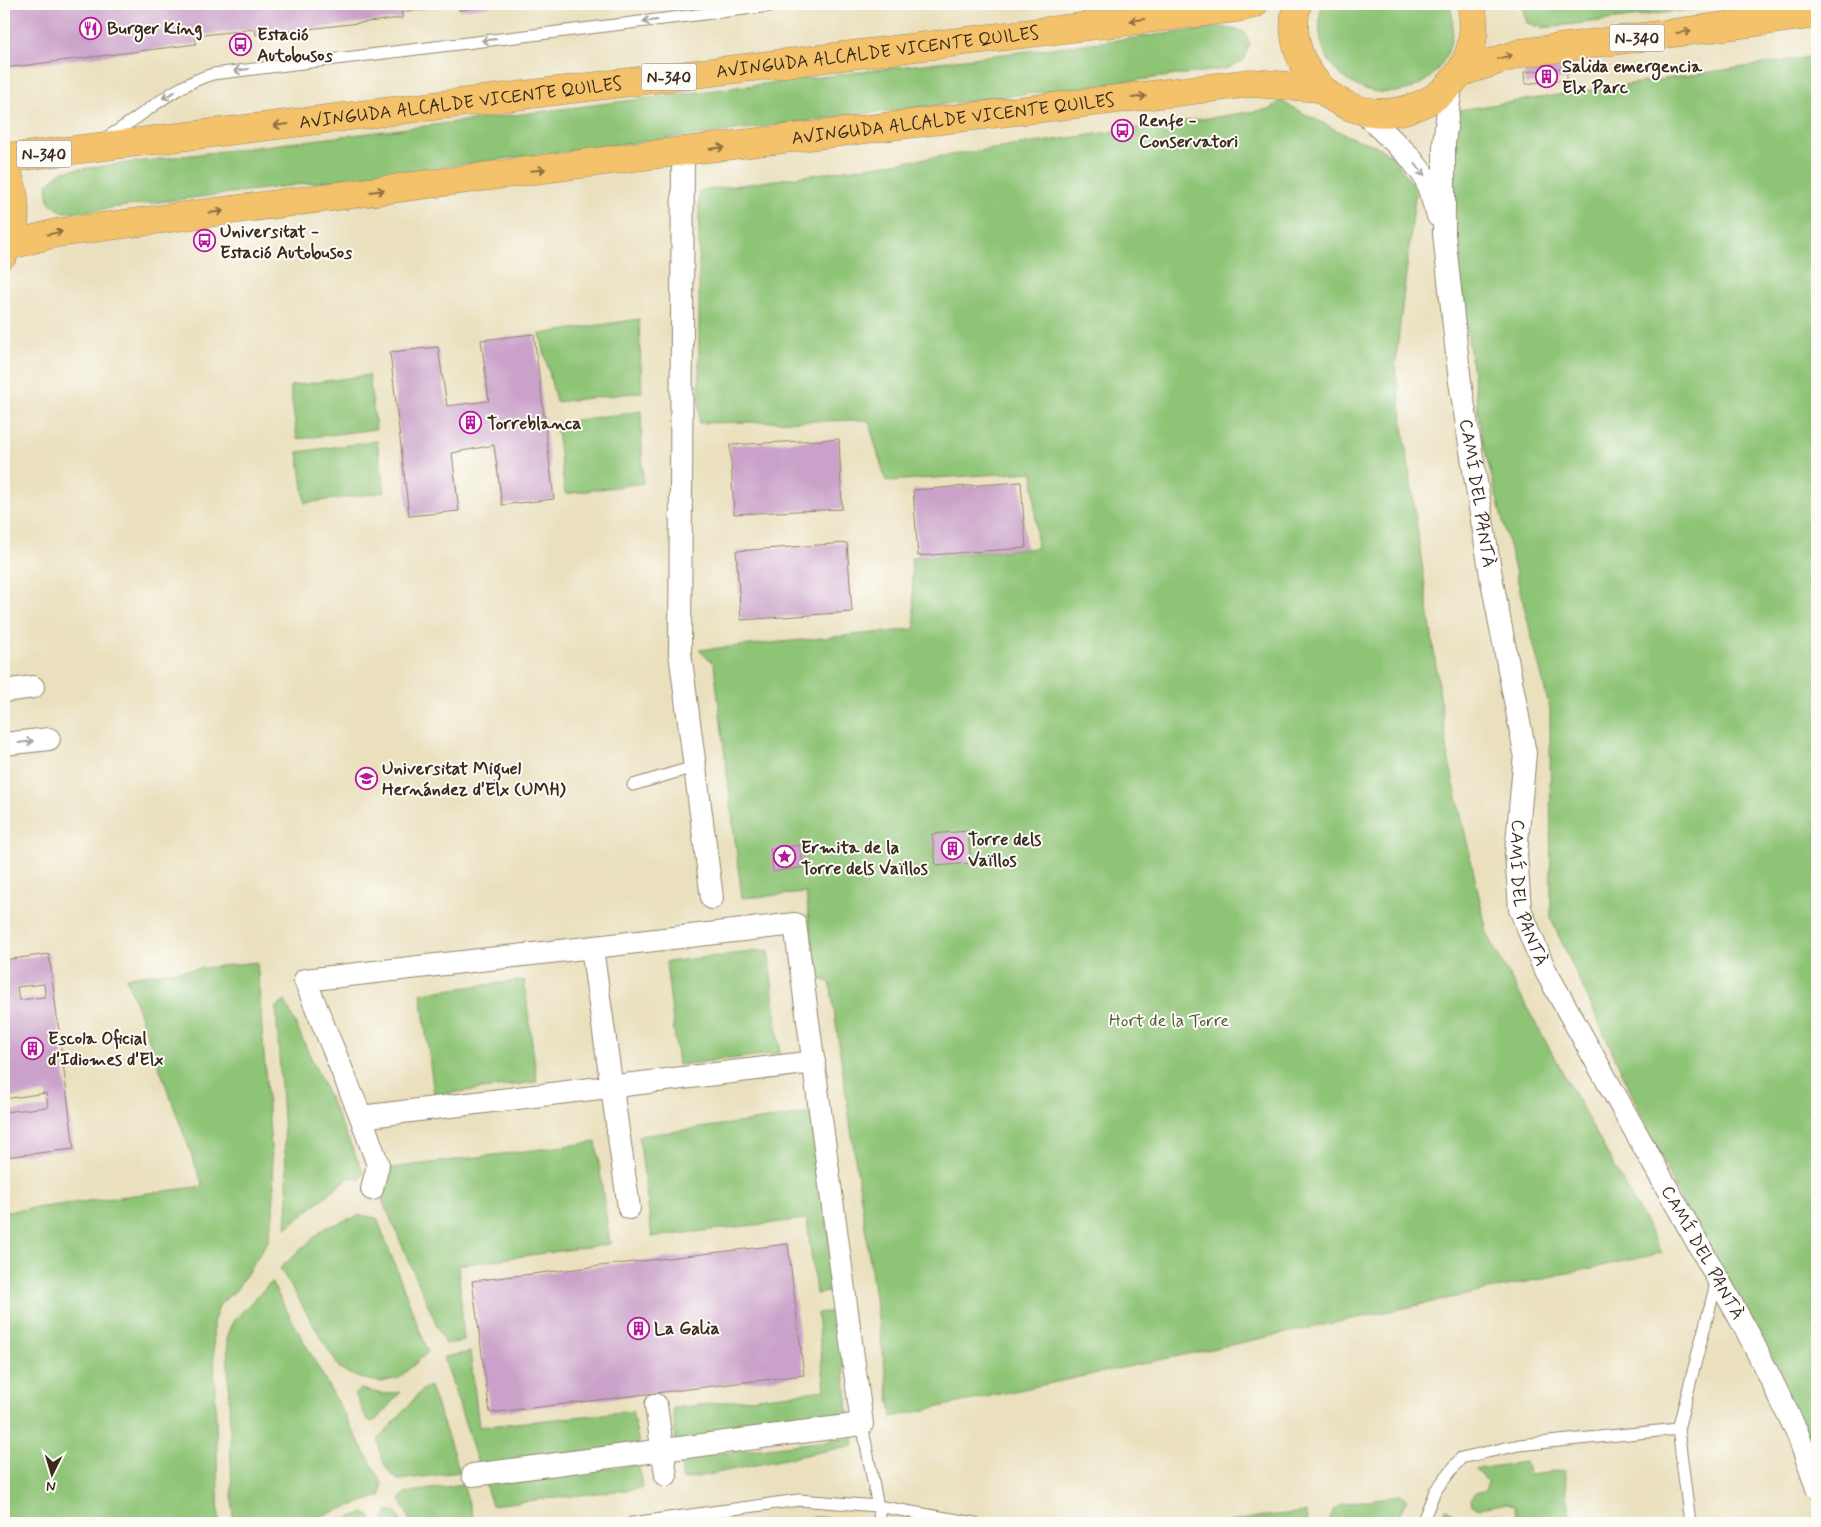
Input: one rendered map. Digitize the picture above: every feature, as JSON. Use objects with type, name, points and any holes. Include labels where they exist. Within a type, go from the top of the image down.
[{"type":"highway","name":"AVINGUDA ALCALDE VICENTE QUILES","points":[[84,148],[1226,10],[1254,4]]},
{"type":"highway","name":"N-340","points":[[1297,4],[1294,31],[1298,52],[1307,71],[1320,88],[1347,106],[1381,114],[1401,112],[1419,106],[1436,97],[1455,78],[1490,61],[1521,53],[1817,14]]},
{"type":"highway","name":"N-340","points":[[1455,78],[1471,44],[1473,29],[1471,4]]},
{"type":"highway","name":"AVINGUDA ALCALDE VICENTE QUILES","points":[[6,250],[56,232],[634,157],[1252,83],[1320,88]]},
{"type":"highway","name":"N-340","points":[[4,155],[16,157],[84,148]]},
{"type":"highway","name":"N-340","points":[[4,166],[9,175],[15,199],[14,223],[6,250]]},
{"type":"street","name":"CAMÍ DEL PANTÀ","points":[[1455,78],[1444,144],[1444,234],[1460,382],[1491,576],[1517,704],[1524,753],[1516,854],[1520,909],[1544,968],[1748,1333],[1797,1432],[1817,1488]]},
{"type":"street","name":"CAMÍ DEL PANTÀ","points":[[1362,111],[1409,156],[1425,177],[1444,234]]},
{"type":"street","points":[[683,152],[680,653],[712,898]]},
{"type":"street","points":[[4,691],[33,687]]},
{"type":"street","points":[[4,744],[49,739]]},
{"type":"street","points":[[372,1188],[378,1165],[361,1117],[305,980],[795,924],[862,1424],[473,1475]]},
{"type":"street","points":[[592,948],[629,1208]]},
{"type":"street","points":[[361,1117],[814,1062]]},
{"type":"street","points":[[656,1405],[666,1475]]},
{"type":"lane","points":[[84,148],[128,124],[159,100],[200,78],[213,74],[786,4]]},
{"type":"lane","points":[[633,785],[694,767]]},
{"type":"lane","points":[[1690,1523],[1678,1430],[1717,1278]]},
{"type":"lane","points":[[862,1424],[881,1523]]},
{"type":"lane","points":[[1422,1523],[1436,1491],[1461,1458],[1519,1445],[1678,1430]]},
{"type":"lane","points":[[632,1523],[799,1500],[877,1506],[975,1523]]},
{"type":"green space","points":[[1322,4],[1449,4],[1453,22],[1451,41],[1439,68],[1420,84],[1396,92],[1371,91],[1348,81],[1330,63],[1320,37]]},
{"type":"green space","points":[[1524,4],[1738,4],[1542,28],[1527,23],[1523,11]]},
{"type":"green space","points":[[1221,27],[1243,31],[1250,43],[1244,60],[1226,69],[79,212],[63,212],[49,203],[47,184],[63,171]]},
{"type":"green space","points":[[1817,56],[1817,1483],[1717,1278],[1551,919],[1550,710],[1481,434],[1459,270],[1452,111]]},
{"type":"green space","name":"Hort de la Torre","points":[[1280,101],[1350,137],[1374,145],[1391,155],[1416,189],[1395,367],[1449,761],[1488,937],[1662,1253],[892,1417],[830,982],[815,978],[806,893],[742,898],[714,664],[699,650],[915,629],[911,558],[1037,548],[1033,472],[886,481],[868,420],[699,423],[699,191],[1271,109]]},
{"type":"green space","points":[[639,319],[642,392],[556,402],[540,334]]},
{"type":"green space","points":[[369,375],[376,429],[297,439],[290,386]]},
{"type":"green space","points":[[641,411],[643,483],[565,494],[556,423]]},
{"type":"green space","points":[[377,441],[385,492],[305,503],[298,452]]},
{"type":"green space","points":[[768,950],[780,1053],[678,1065],[666,962]]},
{"type":"green space","points":[[257,962],[274,1187],[273,1215],[268,1241],[237,1289],[220,1304],[213,1323],[219,1523],[4,1523],[4,1212],[203,1186],[126,977]]},
{"type":"green space","points":[[524,980],[537,1082],[434,1095],[421,993]]},
{"type":"green space","points":[[285,1001],[364,1174],[360,1180],[350,1177],[286,1228],[288,1199],[276,1007]]},
{"type":"green space","points":[[813,1113],[836,1291],[816,1294],[807,1219],[652,1237],[639,1136]]},
{"type":"green space","points":[[596,1142],[610,1244],[458,1265],[464,1341],[445,1344],[378,1190],[384,1169]]},
{"type":"green space","points":[[360,1215],[377,1218],[428,1352],[399,1378],[380,1382],[359,1378],[340,1369],[280,1268],[325,1228]]},
{"type":"green space","points":[[271,1282],[382,1483],[381,1496],[299,1523],[233,1523],[227,1335],[233,1321]]},
{"type":"green space","points":[[838,1311],[849,1420],[676,1443],[673,1408],[825,1390],[817,1313]]},
{"type":"green space","points":[[470,1352],[479,1427],[632,1411],[639,1445],[479,1467],[444,1357]]},
{"type":"green space","points":[[430,1386],[460,1472],[399,1480],[390,1473],[384,1463],[379,1439],[422,1390]]},
{"type":"green space","points":[[360,1389],[383,1394],[401,1392],[376,1420],[371,1422],[367,1419],[355,1394]]},
{"type":"green space","points":[[853,1438],[854,1445],[682,1480],[681,1458]]},
{"type":"green space","points":[[1525,1462],[1529,1475],[1564,1471],[1571,1523],[1511,1523],[1516,1518],[1515,1506],[1508,1503],[1480,1508],[1472,1505],[1471,1499],[1476,1493],[1486,1490],[1487,1482],[1476,1469]]},
{"type":"green space","points":[[639,1465],[642,1488],[492,1505],[484,1481]]},
{"type":"green space","points":[[463,1484],[475,1523],[411,1523],[400,1499],[405,1493]]},
{"type":"green space","points":[[1401,1495],[1407,1499],[1395,1523],[1328,1523],[1334,1509],[1342,1504]]},
{"type":"green space","points":[[1446,1508],[1455,1515],[1457,1523],[1438,1523]]},
{"type":"green space","points":[[390,1511],[397,1513],[401,1523],[383,1523],[384,1517]]},
{"type":"green space","points":[[1306,1512],[1307,1523],[1224,1523],[1257,1517]]},
{"type":"green space","points":[[364,1513],[371,1517],[371,1523],[332,1523]]},
{"type":"green space","points":[[1498,1514],[1503,1523],[1470,1523],[1478,1516]]},
{"type":"green space","points":[[818,1517],[857,1521],[858,1523],[744,1523]]},
{"type":"building","points":[[4,4],[454,5],[402,12],[402,18],[256,35],[255,29],[195,36],[196,44],[4,68]]},
{"type":"building","points":[[458,4],[499,4],[499,5],[459,10]]},
{"type":"building","name":"Salida emergencia Elx Parc","points":[[1581,66],[1581,70],[1567,72],[1567,79],[1525,84],[1524,72]]},
{"type":"building","name":"Torreblanca","points":[[534,334],[554,499],[502,505],[494,445],[452,453],[459,511],[409,516],[390,352],[438,347],[447,406],[489,401],[481,340]]},
{"type":"building","points":[[839,439],[842,509],[734,514],[730,445]]},
{"type":"building","points":[[1021,482],[1026,548],[918,556],[913,490]]},
{"type":"building","points":[[847,543],[852,612],[741,620],[736,551]]},
{"type":"building","name":"Torre dels Vaïllos","points":[[968,831],[971,863],[936,866],[932,834]]},
{"type":"building","points":[[800,845],[803,867],[773,872],[770,849]]},
{"type":"building","name":"Escola Oficial d'Idiomes d'Elx","points":[[49,954],[74,1149],[4,1157],[4,1112],[48,1107],[46,1093],[4,1099],[4,1002],[8,1002],[6,989],[4,989],[4,960]],"holes":[[[44,984],[45,997],[19,1000],[17,987]]]},
{"type":"building","name":"La Galia","points":[[788,1244],[804,1375],[490,1413],[472,1281]]},
{"type":"place","name":"Burger King","points":[[91,28]]},
{"type":"place","name":"Estació Autobusos","points":[[241,44]]},
{"type":"place","name":"Salida emergencia Elx Parc","points":[[1546,76]]},
{"type":"place","name":"Renfe - Conservatori","points":[[1123,130]]},
{"type":"place","name":"Universitat - Estació Autobusos","points":[[204,241]]},
{"type":"place","name":"Torreblanca","points":[[471,423]]},
{"type":"place","name":"Universitat Miguel Hernández d'Elx (UMH)","points":[[366,778]]},
{"type":"place","name":"Torre dels Vaïllos","points":[[952,849]]},
{"type":"place","name":"Ermita de la Torre dels Vaïllos","points":[[785,857]]},
{"type":"place","name":"Escola Oficial d'Idiomes d'Elx","points":[[32,1048]]},
{"type":"place","name":"La Galia","points":[[638,1328]]}]
